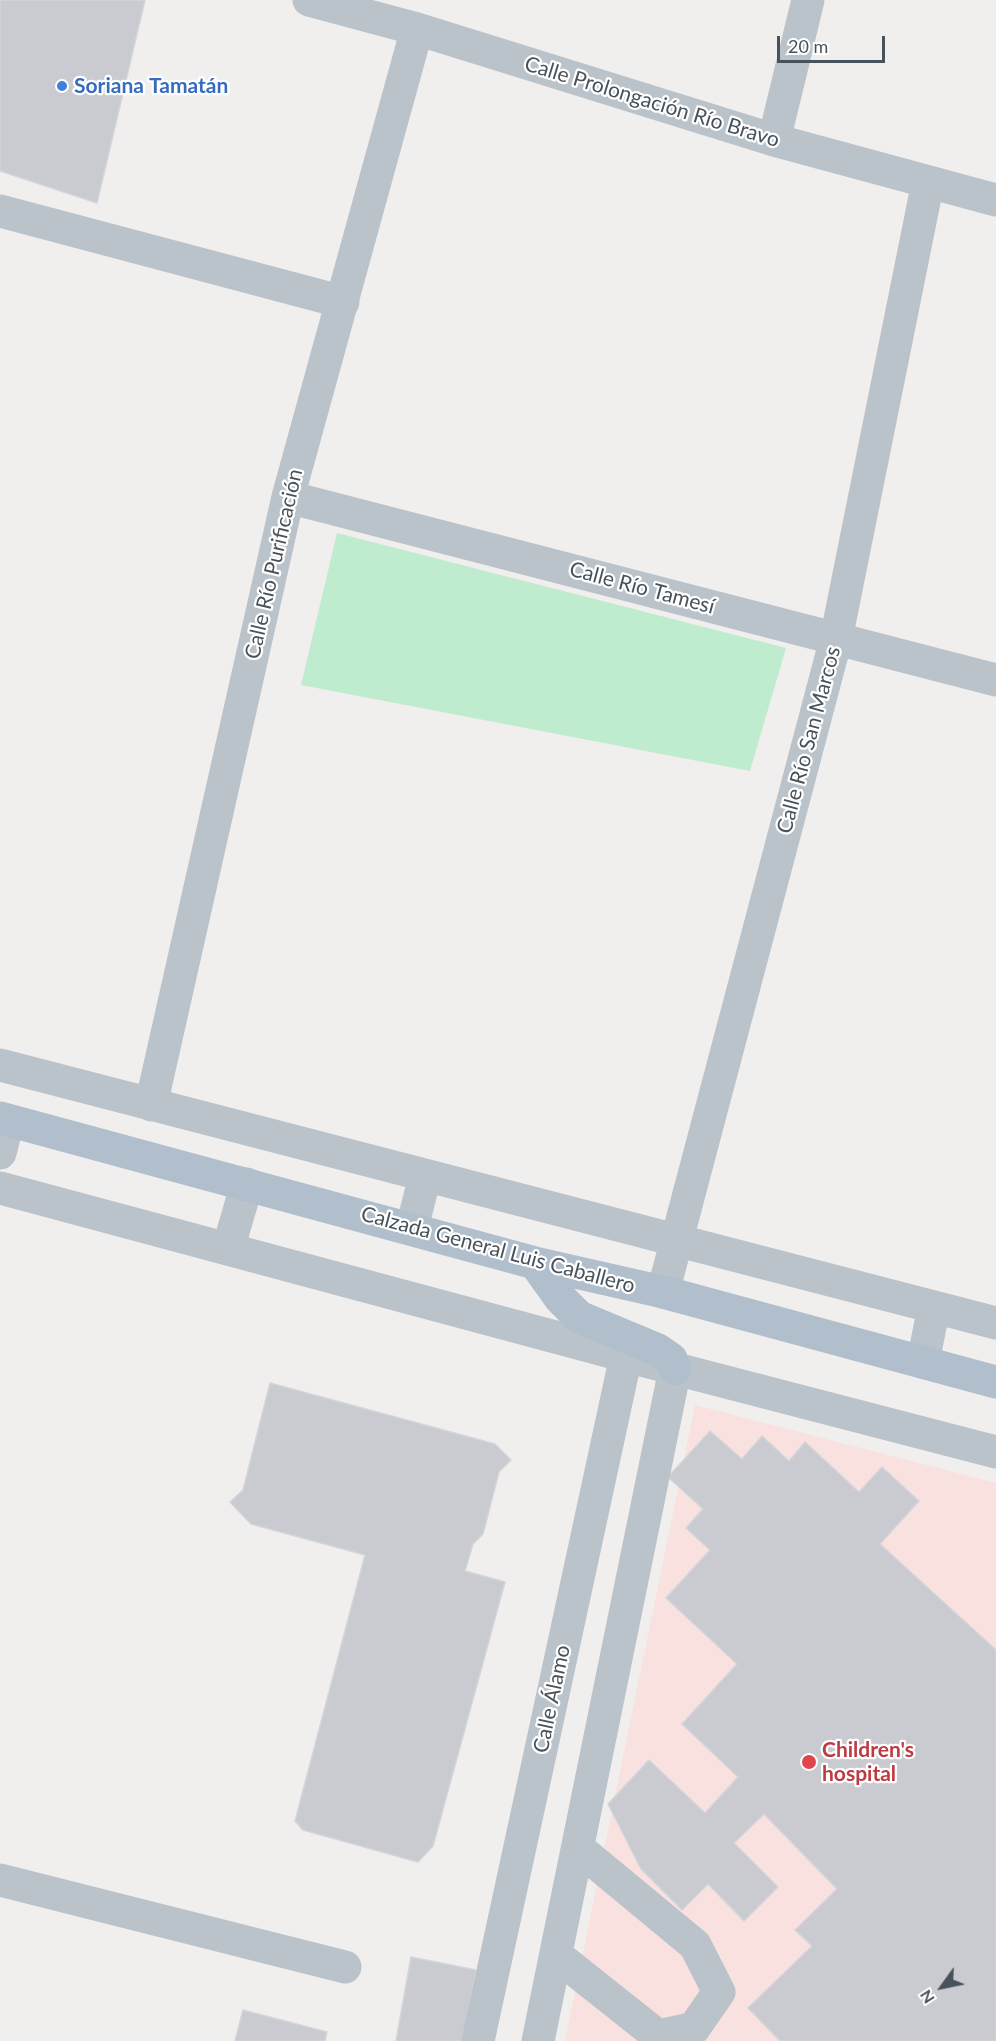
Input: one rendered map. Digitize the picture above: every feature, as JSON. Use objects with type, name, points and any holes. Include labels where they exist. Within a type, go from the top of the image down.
[{"type":"main road","name":"Calzada General Luis Caballero","points":[[4,1120],[412,1228],[535,1263],[663,1292],[996,1382]]},
{"type":"main road","points":[[535,1263],[560,1298],[579,1317],[658,1350],[671,1359],[675,1369]]},
{"type":"street","name":"Calle Prolongación Río Bravo","points":[[309,0],[417,29],[774,140],[996,200]]},
{"type":"street","points":[[774,140],[808,0]]},
{"type":"street","name":"Calle Río Purificación","points":[[152,1105],[288,497],[417,29]]},
{"type":"street","name":"Calle Río San Marcos","points":[[663,1292],[836,639],[928,182]]},
{"type":"street","points":[[0,211],[343,302]]},
{"type":"street","name":"Calle Río Tamesí","points":[[288,497],[996,680]]},
{"type":"street","points":[[0,1065],[996,1323]]},
{"type":"street","points":[[0,1153],[4,1120]]},
{"type":"street","points":[[412,1228],[425,1176]]},
{"type":"street","points":[[228,1249],[247,1184]]},
{"type":"street","points":[[0,1188],[675,1369],[996,1452]]},
{"type":"street","points":[[922,1362],[934,1307]]},
{"type":"street","name":"Calle Álamo","points":[[478,2041],[626,1356]]},
{"type":"street","points":[[537,2041],[579,1849],[675,1369]]},
{"type":"street","points":[[556,1955],[658,2036],[694,2028],[719,1992],[696,1945],[579,1849]]},
{"type":"street","points":[[0,1880],[345,1967]]},
{"type":"shaded area","name":"Children's hospital","points":[[695,1405],[996,1483],[996,2041],[565,2041]]},
{"type":"green space","points":[[337,533],[786,648],[750,771],[301,685]]},
{"type":"building","name":"Soriana Tamatán","points":[[0,0],[145,0],[97,203],[0,171]]},
{"type":"building","points":[[270,1383],[495,1444],[511,1460],[499,1472],[483,1534],[473,1544],[465,1571],[505,1582],[433,1846],[418,1862],[303,1830],[295,1821],[365,1555],[251,1524],[230,1502],[243,1490]]},
{"type":"building","name":"Children's hospital","points":[[710,1431],[742,1459],[762,1436],[789,1461],[805,1442],[859,1492],[882,1467],[919,1501],[880,1544],[996,1650],[996,2041],[780,2041],[748,2008],[812,1946],[795,1930],[837,1889],[764,1814],[734,1843],[778,1887],[744,1921],[708,1884],[682,1910],[641,1869],[608,1804],[649,1760],[705,1813],[738,1777],[682,1724],[737,1664],[666,1598],[710,1550],[686,1528],[703,1509],[668,1477]]},
{"type":"building","points":[[411,1957],[476,1970],[463,2041],[396,2041]]},
{"type":"building","points":[[243,2010],[327,2032],[325,2041],[235,2041]]},
{"type":"place","name":"Soriana Tamatán","points":[[62,86]]},
{"type":"place","name":"Children's hospital","points":[[809,1762]]}]
